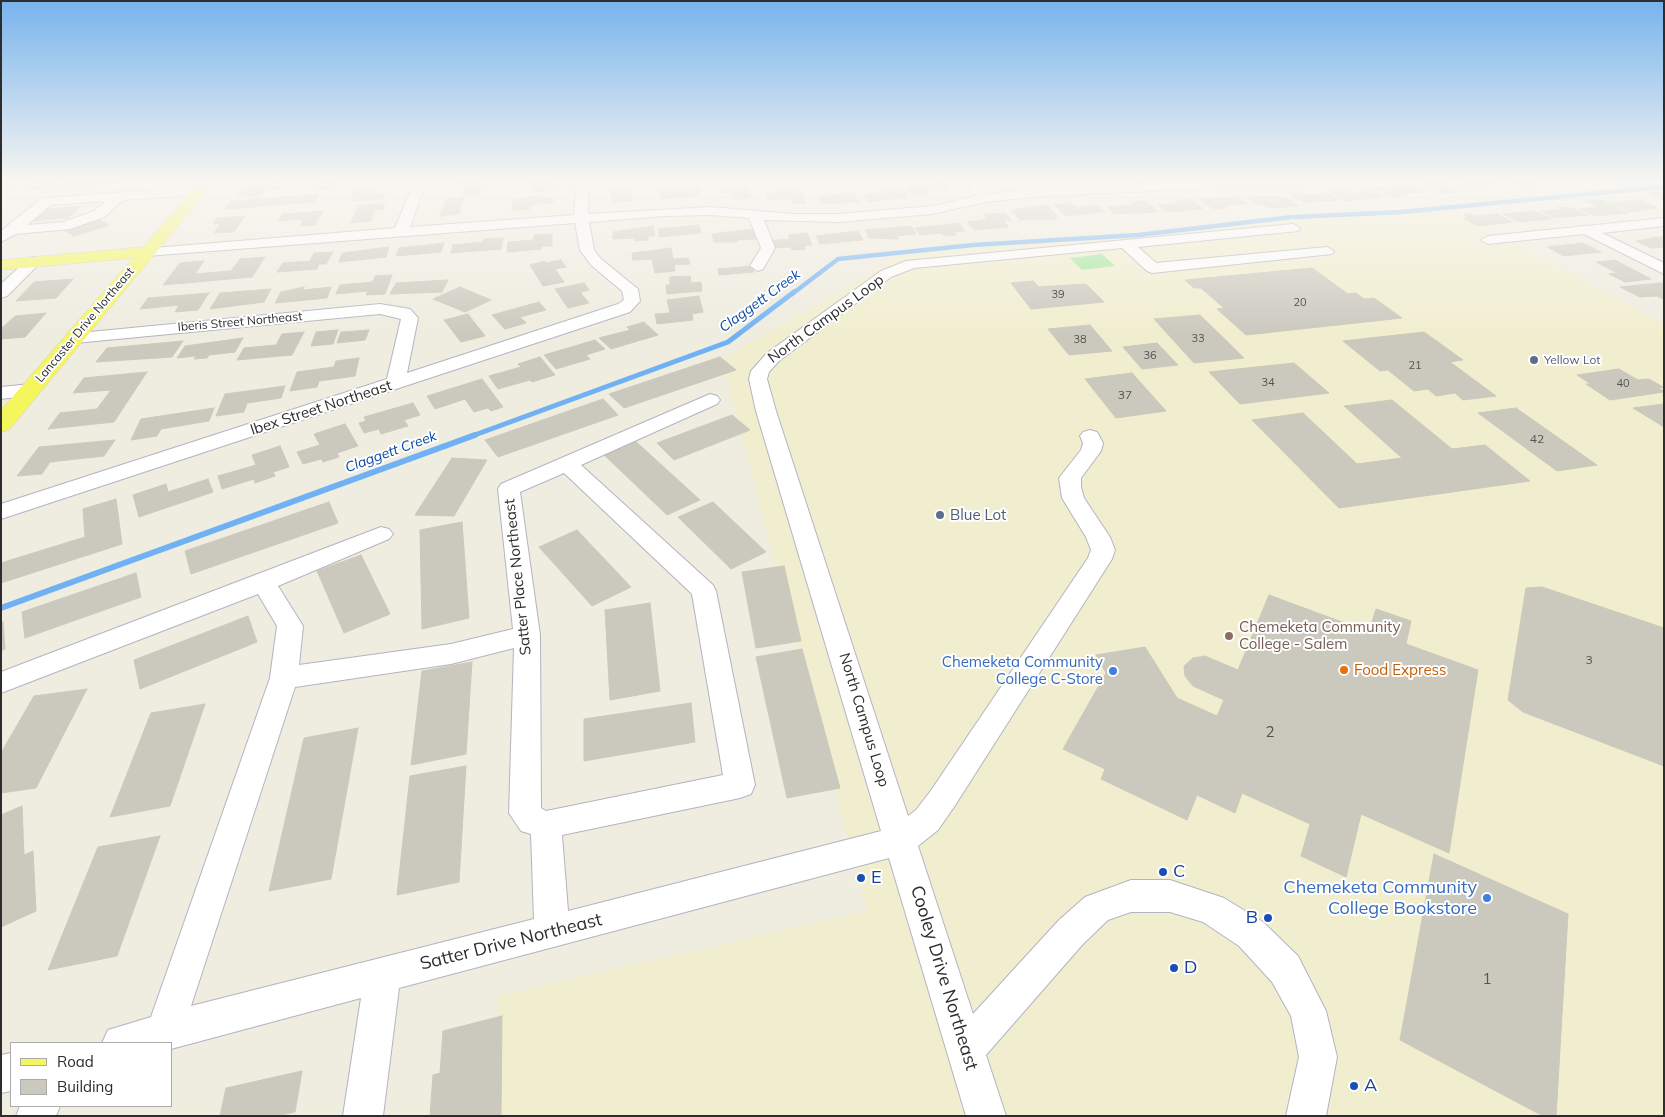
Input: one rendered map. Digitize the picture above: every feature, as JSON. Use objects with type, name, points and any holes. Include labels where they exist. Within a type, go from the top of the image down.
[{"type":"main road","name":"Lancaster Drive Northeast","points":[[1,425],[163,232]]},
{"type":"main road","points":[[1,265],[146,252]]},
{"type":"street","points":[[6,234],[20,232]]},
{"type":"street","points":[[146,252],[400,232]]},
{"type":"street","name":"Ibex Street Northeast","points":[[1,512],[614,312],[632,301],[632,295],[625,284],[590,256],[585,245],[583,232]]},
{"type":"street","points":[[758,266],[768,248],[762,232]]},
{"type":"street","points":[[1488,240],[1565,232]]},
{"type":"street","points":[[1590,232],[1664,269]]},
{"type":"street","name":"North Campus Loop","points":[[902,840],[766,411],[758,379],[760,371],[773,357],[886,274],[897,268],[926,262],[1132,250],[1301,233]]},
{"type":"street","points":[[1132,250],[1152,268],[1327,251]]},
{"type":"street","points":[[1,293],[32,262]]},
{"type":"street","name":"Iberis Street Northeast","points":[[75,338],[380,309],[404,313],[410,318],[395,384]]},
{"type":"street","points":[[1,393],[31,390]]},
{"type":"street","name":"Satter Place Northeast","points":[[546,825],[532,821],[525,813],[527,635],[508,489],[710,400]]},
{"type":"street","points":[[902,840],[927,820],[943,798],[1100,559],[1103,550],[1098,537],[1073,498],[1070,486],[1070,478],[1091,451],[1093,442],[1090,436]]},
{"type":"street","points":[[552,932],[546,825],[740,785],[704,591],[566,463]]},
{"type":"street","points":[[1,683],[264,582],[381,534]]},
{"type":"street","points":[[164,1032],[284,678],[290,626],[264,582]]},
{"type":"street","points":[[284,678],[451,654],[527,635]]},
{"type":"street","name":"Satter Drive Northeast","points":[[125,1042],[902,840]]},
{"type":"street","name":"Cooley Drive Northeast","points":[[902,840],[986,1116]]},
{"type":"street","points":[[966,1050],[1071,932],[1097,908],[1132,896],[1170,896],[1212,909],[1251,934],[1285,969],[1308,1011],[1318,1057],[1311,1100],[1306,1116]]},
{"type":"street","points":[[363,1116],[383,974]]},
{"type":"shaded area","name":"Chemeketa Community College - Salem","points":[[1139,232],[1496,232],[1664,324],[1664,1116],[493,1116],[498,996],[867,911],[722,360],[902,254]]},
{"type":"green space","points":[[1102,254],[1115,266],[1082,270],[1070,258]]},
{"type":"building","points":[[67,232],[87,232],[74,236]]},
{"type":"building","points":[[613,232],[654,232],[655,236],[648,236],[648,240],[635,241],[635,238],[613,239]]},
{"type":"building","points":[[658,232],[701,233],[659,237]]},
{"type":"building","points":[[755,232],[756,239],[737,240],[737,242],[714,242],[712,234]]},
{"type":"building","points":[[859,232],[863,240],[820,244],[816,236]]},
{"type":"building","points":[[866,232],[915,232],[916,234],[897,236],[898,239],[869,238]]},
{"type":"building","points":[[918,232],[954,232],[956,235],[944,236],[942,233],[920,235]]},
{"type":"building","points":[[807,233],[812,245],[804,246],[805,249],[792,250],[791,247],[769,248],[767,241],[790,239],[788,235]]},
{"type":"building","points":[[552,234],[552,246],[541,246],[541,249],[507,252],[508,242],[534,240],[534,235]]},
{"type":"building","points":[[1664,236],[1664,247],[1651,248],[1636,241]]},
{"type":"building","points":[[503,238],[501,249],[451,253],[453,245],[483,242],[484,239]]},
{"type":"building","points":[[444,243],[441,252],[396,256],[399,248]]},
{"type":"building","points":[[1583,243],[1601,252],[1564,256],[1547,247]]},
{"type":"building","points":[[389,247],[386,257],[339,262],[342,253]]},
{"type":"building","points":[[671,248],[673,259],[688,258],[690,264],[674,265],[675,271],[655,273],[652,259],[633,260],[632,253]]},
{"type":"building","points":[[333,252],[326,264],[319,264],[317,269],[277,272],[283,263],[310,261],[314,253]]},
{"type":"building","points":[[265,257],[252,277],[163,285],[180,263],[204,261],[195,274],[231,271],[240,259]]},
{"type":"building","points":[[561,260],[566,267],[555,269],[564,282],[543,286],[530,265],[545,261],[546,263]]},
{"type":"building","points":[[1615,260],[1651,279],[1625,282],[1609,274],[1617,273],[1596,262]]},
{"type":"building","points":[[752,266],[754,272],[719,275],[718,269]]},
{"type":"building","points":[[1312,268],[1348,294],[1356,293],[1364,299],[1374,298],[1402,318],[1246,335],[1217,309],[1224,308],[1201,288],[1194,288],[1185,280]]},
{"type":"building","points":[[392,275],[385,294],[366,295],[368,291],[336,294],[340,285],[373,282],[375,276]]},
{"type":"building","points":[[690,276],[691,283],[701,282],[702,291],[667,294],[666,285],[670,285],[670,277]]},
{"type":"building","points":[[73,279],[56,298],[16,301],[34,282]]},
{"type":"building","points":[[448,280],[442,292],[390,294],[396,283]]},
{"type":"building","points":[[1033,281],[1039,287],[1086,284],[1104,302],[1031,309],[1011,283]]},
{"type":"building","points":[[584,283],[589,290],[580,292],[589,303],[568,308],[555,289]]},
{"type":"building","points":[[1664,284],[1664,299],[1657,296],[1640,297],[1620,287]]},
{"type":"building","points":[[304,287],[303,290],[331,287],[327,298],[275,303],[281,292]]},
{"type":"building","points":[[460,287],[491,300],[465,312],[433,299]]},
{"type":"building","points":[[271,289],[264,302],[210,309],[220,293]]},
{"type":"building","points":[[209,293],[198,310],[175,312],[179,305],[140,309],[148,298]]},
{"type":"building","points":[[699,296],[703,312],[692,314],[693,320],[657,324],[655,314],[670,313],[667,300]]},
{"type":"building","points":[[539,302],[546,310],[520,317],[526,323],[505,329],[492,315]]},
{"type":"building","points":[[46,313],[25,337],[1,339],[1,329],[15,316]]},
{"type":"building","points":[[468,314],[485,336],[461,342],[444,320]]},
{"type":"building","points":[[1200,315],[1244,358],[1194,363],[1154,319]]},
{"type":"building","points":[[644,322],[658,335],[611,349],[599,338],[630,330],[627,327]]},
{"type":"building","points":[[1090,325],[1112,351],[1069,355],[1048,329]]},
{"type":"building","points":[[338,330],[333,344],[311,346],[316,332]]},
{"type":"building","points":[[369,330],[365,340],[337,343],[341,332]]},
{"type":"building","points":[[304,332],[292,355],[237,360],[244,348],[276,345],[282,334]]},
{"type":"building","points":[[1424,332],[1463,360],[1450,362],[1496,396],[1463,400],[1455,393],[1436,396],[1428,389],[1414,391],[1388,370],[1380,371],[1343,341]]},
{"type":"building","points":[[243,338],[235,352],[209,355],[207,358],[194,359],[196,356],[177,358],[185,346]]},
{"type":"building","points":[[595,340],[605,349],[586,355],[590,359],[556,369],[544,355]]},
{"type":"building","points":[[183,341],[172,357],[96,362],[107,348]]},
{"type":"building","points":[[1157,343],[1178,365],[1142,369],[1123,347]]},
{"type":"building","points":[[540,357],[555,375],[498,389],[489,376],[521,367],[518,364]]},
{"type":"building","points":[[720,357],[736,370],[624,408],[609,394]]},
{"type":"building","points":[[359,358],[355,376],[319,381],[317,387],[290,391],[297,372],[334,367],[336,361]]},
{"type":"building","points":[[1294,363],[1329,393],[1240,404],[1209,372]]},
{"type":"building","points":[[1619,369],[1638,380],[1649,379],[1663,387],[1659,388],[1664,392],[1610,400],[1586,384],[1591,384],[1577,375]]},
{"type":"building","points":[[147,372],[114,422],[48,429],[60,413],[97,409],[111,390],[73,393],[84,378]]},
{"type":"building","points":[[1132,373],[1166,411],[1116,418],[1085,379]]},
{"type":"building","points":[[482,379],[503,407],[491,411],[488,408],[474,412],[465,399],[435,409],[427,396]]},
{"type":"building","points":[[285,386],[281,398],[247,403],[244,412],[216,416],[225,394]]},
{"type":"building","points":[[603,399],[618,415],[498,457],[485,440]]},
{"type":"building","points":[[1392,400],[1452,449],[1485,445],[1530,481],[1339,508],[1252,420],[1303,413],[1357,464],[1402,458],[1344,406]]},
{"type":"building","points":[[413,403],[420,415],[404,420],[408,426],[381,434],[379,429],[364,433],[359,423],[366,421],[364,417]]},
{"type":"building","points":[[1664,404],[1664,427],[1633,408]]},
{"type":"building","points":[[214,408],[209,421],[161,429],[157,436],[131,440],[141,419]]},
{"type":"building","points":[[1516,408],[1597,465],[1557,471],[1478,413]]},
{"type":"building","points":[[732,415],[750,430],[674,460],[657,443]]},
{"type":"building","points":[[345,424],[358,446],[337,453],[339,457],[323,462],[321,459],[303,464],[297,452],[320,445],[314,434]]},
{"type":"building","points":[[632,438],[700,500],[667,515],[599,450]]},
{"type":"building","points":[[115,440],[104,456],[50,462],[42,474],[17,476],[39,447]]},
{"type":"building","points":[[280,446],[289,467],[273,472],[275,476],[255,483],[254,479],[222,489],[218,476],[256,465],[252,455]]},
{"type":"building","points":[[452,458],[487,460],[454,516],[415,515]]},
{"type":"building","points":[[208,479],[213,492],[139,517],[133,495],[166,484],[168,492]]},
{"type":"building","points":[[116,499],[122,544],[1,583],[1,563],[85,537],[83,509]]},
{"type":"building","points":[[329,502],[338,523],[191,574],[185,551]]},
{"type":"building","points":[[713,502],[766,552],[731,569],[678,517]]},
{"type":"building","points":[[462,522],[469,618],[422,629],[420,530]]},
{"type":"building","points":[[577,530],[631,587],[592,606],[539,547]]},
{"type":"building","points":[[361,555],[390,614],[344,633],[317,571]]},
{"type":"building","points":[[784,566],[801,641],[756,648],[742,572]]},
{"type":"building","points":[[136,573],[141,597],[25,638],[22,612]]},
{"type":"building","points":[[1542,587],[1664,628],[1664,766],[1523,712],[1508,700],[1526,588]]},
{"type":"building","points":[[1269,595],[1369,632],[1376,609],[1411,621],[1406,644],[1478,670],[1449,853],[1361,814],[1346,877],[1301,856],[1310,824],[1242,793],[1235,813],[1197,795],[1187,820],[1101,779],[1105,769],[1063,749],[1106,673],[1096,655],[1145,647],[1177,698],[1217,716],[1224,700],[1193,686],[1185,676],[1184,666],[1193,658],[1205,656],[1238,670]]},
{"type":"building","points":[[650,603],[660,691],[610,700],[605,610]]},
{"type":"building","points":[[248,616],[257,642],[140,689],[134,660]]},
{"type":"building","points":[[3,622],[5,649],[1,651],[1,623]]},
{"type":"building","points":[[802,649],[840,788],[787,798],[756,657]]},
{"type":"building","points":[[472,662],[466,754],[411,765],[422,671]]},
{"type":"building","points":[[87,689],[36,788],[1,793],[1,753],[34,696]]},
{"type":"building","points":[[691,703],[695,742],[584,761],[584,719]]},
{"type":"building","points":[[205,704],[170,806],[110,817],[151,713]]},
{"type":"building","points":[[358,728],[331,879],[269,891],[304,738]]},
{"type":"building","points":[[466,766],[459,882],[397,895],[410,776]]},
{"type":"building","points":[[22,806],[24,855],[33,851],[36,911],[1,927],[1,815]]},
{"type":"building","points":[[160,836],[117,956],[48,970],[98,847]]},
{"type":"building","points":[[1434,854],[1568,914],[1556,1116],[1543,1116],[1400,1040]]},
{"type":"building","points":[[502,1016],[501,1116],[430,1116],[433,1075],[440,1073],[443,1031]]},
{"type":"building","points":[[302,1071],[295,1112],[278,1116],[220,1116],[226,1088]]},
{"type":"waterway","name":"Claggett Creek","points":[[792,294],[838,259],[973,245],[1163,232]]},
{"type":"waterway","name":"Claggett Creek","points":[[472,436],[728,342],[794,292]]},
{"type":"waterway","name":"Claggett Creek","points":[[1,608],[475,435]]},
{"type":"place","name":"Yellow Lot","points":[[1534,360]]},
{"type":"place","name":"Blue Lot","points":[[940,515]]},
{"type":"place","name":"Chemeketa Community College - Salem","points":[[1229,636]]},
{"type":"place","name":"Food Express","points":[[1344,670]]},
{"type":"place","name":"Chemeketa Community College C-Store","points":[[1113,671]]},
{"type":"place","name":"C","points":[[1163,872]]},
{"type":"place","name":"E","points":[[861,878]]},
{"type":"place","name":"Chemeketa Community College Bookstore","points":[[1487,898]]},
{"type":"place","name":"B","points":[[1268,918]]},
{"type":"place","name":"D","points":[[1174,968]]},
{"type":"place","name":"A","points":[[1354,1086]]}]
